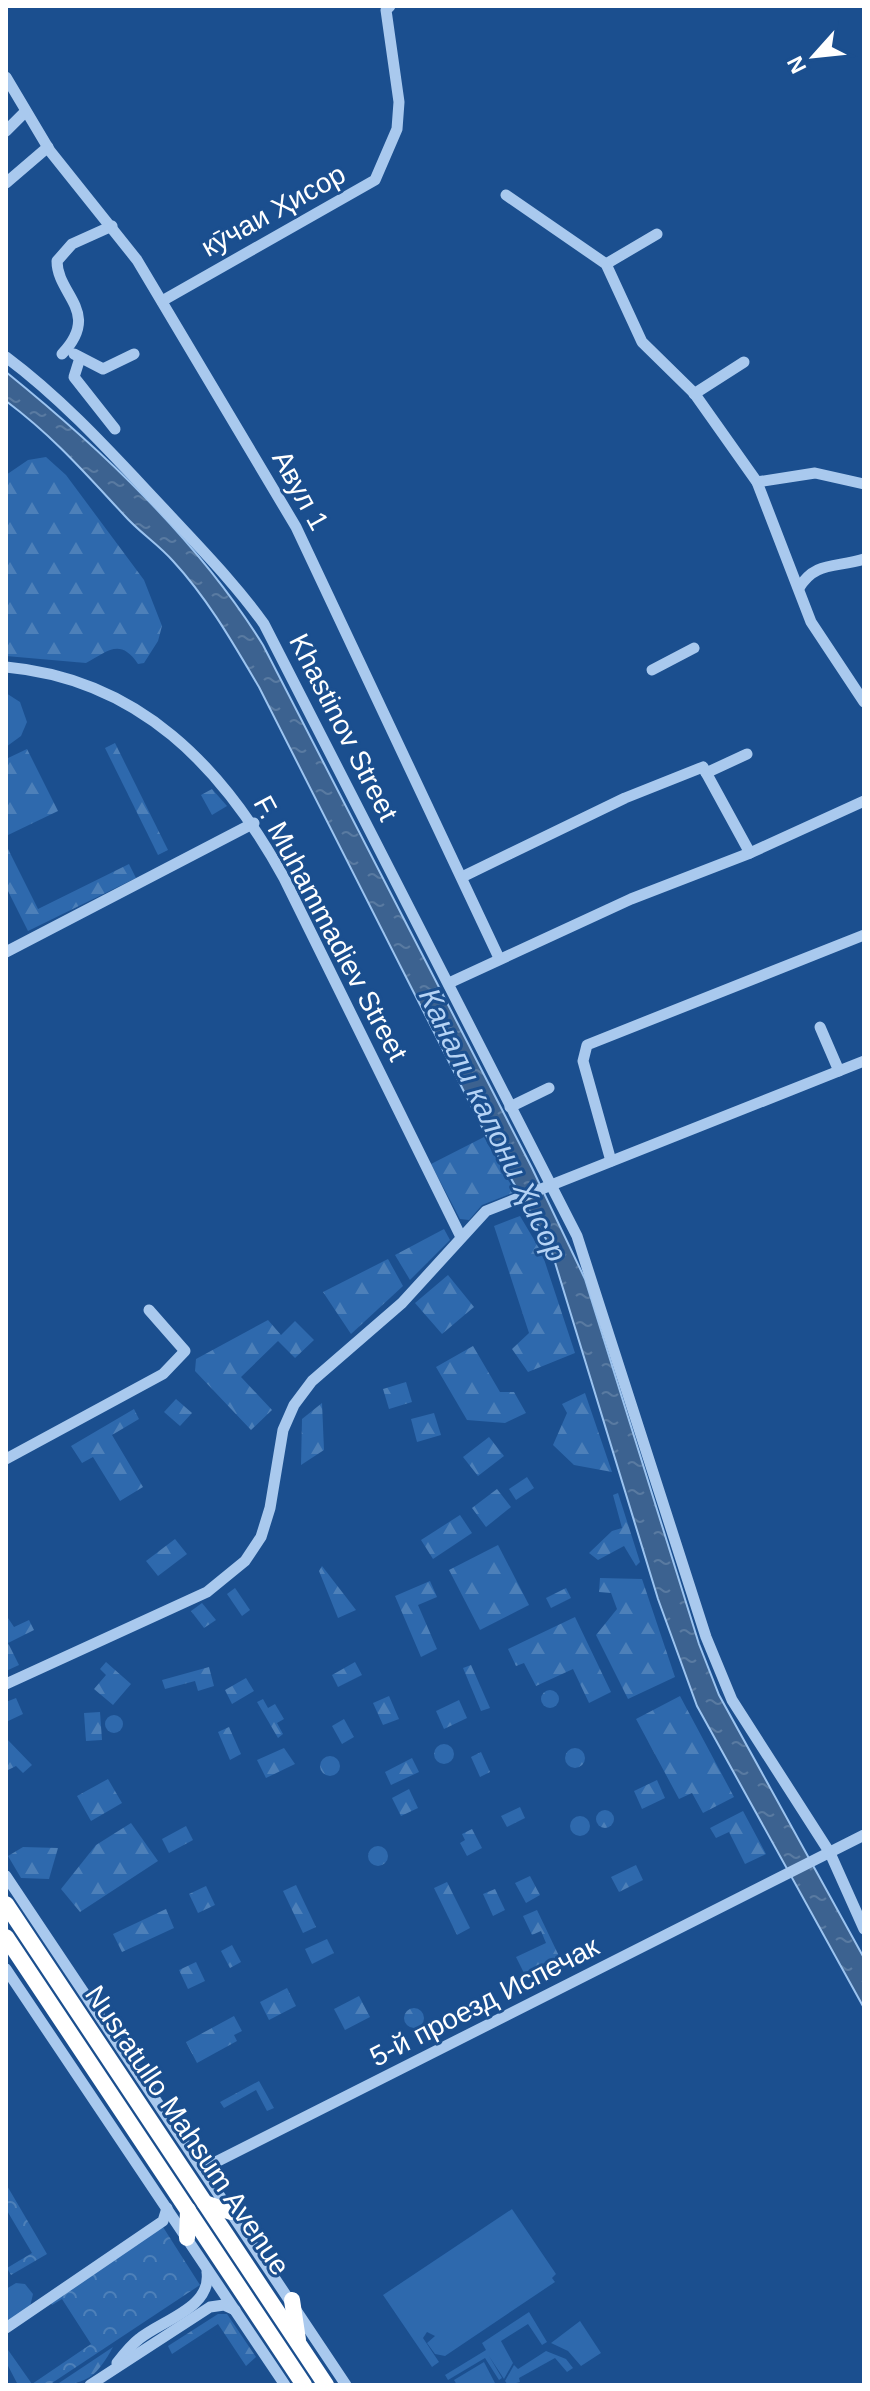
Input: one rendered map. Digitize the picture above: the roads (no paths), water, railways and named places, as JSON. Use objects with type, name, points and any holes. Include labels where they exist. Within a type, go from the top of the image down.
[{"type":"highway","name":"Nusratullo Mahsum Avenue","points":[[6,1904],[326,2385]]},
{"type":"highway","name":"Nusratullo Mahsum Avenue","points":[[6,1937],[304,2385]]},
{"type":"highway","points":[[99,2077],[115,2067]]},
{"type":"highway","points":[[205,2203],[231,2212]]},
{"type":"highway","points":[[187,2238],[188,2210]]},
{"type":"highway","points":[[292,2300],[298,2342]]},
{"type":"highway","points":[[260,2347],[283,2353]]},
{"type":"street","name":"кӯчаи Ҳисор","points":[[162,301],[375,180],[397,129],[386,10],[390,6]]},
{"type":"street","name":"Авул 1","points":[[6,77],[48,147],[112,226],[162,301],[296,527],[499,958]]},
{"type":"street","points":[[6,131],[25,112]]},
{"type":"street","points":[[6,183],[48,147]]},
{"type":"street","points":[[506,195],[606,264],[642,342],[694,394],[757,482],[811,622],[864,702]]},
{"type":"street","points":[[112,226],[72,244],[57,261],[78,315],[74,338],[64,352],[103,369],[134,354]]},
{"type":"street","points":[[606,264],[623,251],[657,234]]},
{"type":"street","name":"Khastinov Street","points":[[6,357],[39,381],[110,450],[235,584],[257,614],[552,1184],[586,1262],[711,1649],[732,1700],[825,1856],[864,1929]]},
{"type":"street","points":[[80,358],[74,377],[115,429]]},
{"type":"street","points":[[694,394],[744,362]]},
{"type":"street","points":[[757,482],[815,473],[864,484]]},
{"type":"street","points":[[799,588],[807,574],[817,568],[864,559]]},
{"type":"street","points":[[652,670],[694,648]]},
{"type":"street","name":"F. Muhammadiev Street","points":[[6,667],[63,679],[129,705],[171,734],[206,765],[254,823],[344,996],[461,1237]]},
{"type":"street","points":[[706,773],[747,754]]},
{"type":"street","points":[[462,877],[625,798],[703,767],[750,853]]},
{"type":"street","points":[[449,983],[631,899],[750,853],[864,801]]},
{"type":"street","points":[[6,952],[254,823]]},
{"type":"street","points":[[611,1161],[583,1061],[587,1045],[864,935]]},
{"type":"street","points":[[820,1027],[839,1071]]},
{"type":"street","points":[[6,1684],[207,1592],[245,1561],[265,1526],[283,1430],[294,1405],[312,1381],[402,1303],[486,1211],[864,1061]]},
{"type":"street","points":[[510,1107],[549,1088]]},
{"type":"street","points":[[6,1459],[163,1374],[185,1351],[149,1310]]},
{"type":"street","name":"5-й проезд Испечак","points":[[204,2168],[864,1835]]},
{"type":"street","points":[[6,1876],[204,2168],[346,2385]]},
{"type":"street","points":[[6,1969],[285,2385]]},
{"type":"street","points":[[6,2328],[163,2221],[167,2208]]},
{"type":"street","points":[[110,2372],[138,2339],[197,2303],[209,2283],[207,2271]]},
{"type":"street","points":[[90,2385],[210,2307],[224,2305],[236,2311]]},
{"type":"water","name":"Канали калони Ҳисор","points":[[6,372],[77,432],[146,498],[209,569],[263,645],[532,1168],[585,1279],[699,1644],[719,1695],[864,1958],[864,2008],[697,1706],[658,1599],[550,1246],[486,1135],[259,687],[209,606],[173,561],[54,442],[6,401]]}]
